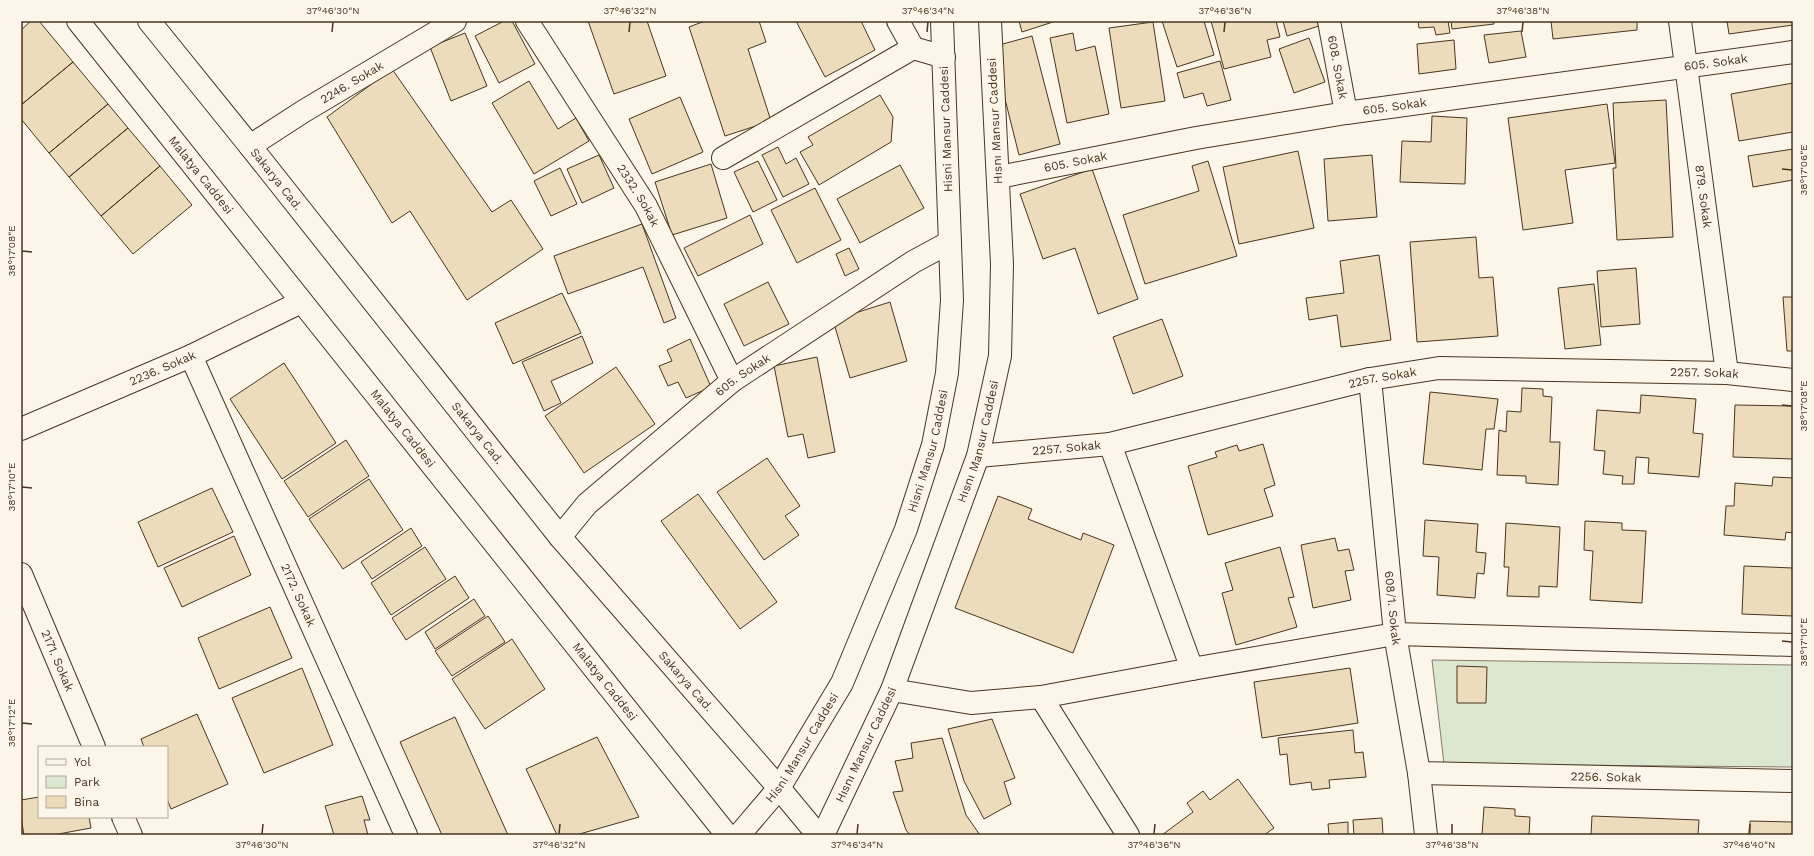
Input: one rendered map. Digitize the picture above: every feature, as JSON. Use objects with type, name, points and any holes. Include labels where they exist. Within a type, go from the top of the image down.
[{"type":"street","name":"Malatya Caddesi","points":[[78,21],[727,835]]},
{"type":"street","name":"Sakarya Cad.","points":[[149,21],[560,537],[779,788],[818,835]]},
{"type":"street","name":"2246. Sokak","points":[[250,146],[304,111],[455,21]]},
{"type":"street","name":"2332. Sokak","points":[[527,21],[646,206],[732,381]]},
{"type":"street","points":[[898,21],[913,48],[944,57]]},
{"type":"street","name":"Hisni Mansur Caddesi","points":[[739,835],[779,788],[842,683],[906,529],[933,445],[947,373],[952,300],[942,21]]},
{"type":"street","name":"Hısnı Mansur Caddesi","points":[[823,835],[892,690],[978,456],[1000,356],[1002,264],[999,176],[990,21]]},
{"type":"street","name":"608. Sokak","points":[[1329,21],[1346,113]]},
{"type":"street","name":"879. Sokak","points":[[1680,21],[1727,373]]},
{"type":"street","points":[[723,158],[913,48]]},
{"type":"street","name":"605. Sokak","points":[[999,176],[1196,138],[1346,113],[1793,52]]},
{"type":"street","name":"605. Sokak","points":[[560,537],[587,504],[732,381],[913,262],[950,242]]},
{"type":"street","name":"2236. Sokak","points":[[21,429],[191,356],[302,302]]},
{"type":"street","name":"2172. Sokak","points":[[191,356],[406,835]]},
{"type":"street","name":"2257. Sokak","points":[[978,456],[1110,444],[1370,379],[1439,368],[1727,373],[1793,380]]},
{"type":"street","name":"608/1. Sokak","points":[[1370,379],[1395,634],[1419,773],[1426,835]]},
{"type":"street","points":[[1110,444],[1192,669]]},
{"type":"street","name":"2171. Sokak","points":[[21,574],[94,746]]},
{"type":"street","points":[[892,690],[971,703],[1041,697],[1395,634],[1793,645]]},
{"type":"street","points":[[1041,697],[1128,835]]},
{"type":"street","name":"2256. Sokak","points":[[1419,773],[1793,781]]},
{"type":"street","points":[[123,818],[131,835]]},
{"type":"green space","points":[[1432,660],[1793,665],[1793,767],[1444,764]]},
{"type":"building","points":[[31,21],[39,21],[73,62],[21,105],[21,30]]},
{"type":"building","points":[[504,21],[512,21],[535,64],[499,83],[475,36]]},
{"type":"building","points":[[588,21],[647,21],[666,76],[614,94]]},
{"type":"building","points":[[705,21],[759,21],[766,42],[748,49],[771,121],[725,136],[689,27]]},
{"type":"building","points":[[796,21],[861,21],[875,50],[825,77]]},
{"type":"building","points":[[1019,21],[1056,21],[1022,32]]},
{"type":"building","points":[[1162,21],[1204,21],[1214,55],[1177,67]]},
{"type":"building","points":[[1211,21],[1276,21],[1280,37],[1267,40],[1271,57],[1224,69]]},
{"type":"building","points":[[1283,21],[1317,21],[1319,26],[1287,36]]},
{"type":"building","points":[[1418,21],[1448,21],[1450,33],[1436,35],[1434,27],[1419,28]]},
{"type":"building","points":[[1451,21],[1494,21],[1494,24],[1452,29]]},
{"type":"building","points":[[1551,21],[1637,21],[1637,30],[1553,39]]},
{"type":"building","points":[[1727,21],[1793,21],[1793,25],[1729,34]]},
{"type":"building","points":[[1153,22],[1165,101],[1121,108],[1109,28]]},
{"type":"building","points":[[1521,31],[1526,57],[1489,63],[1484,35]]},
{"type":"building","points":[[465,33],[487,86],[451,101],[430,47]]},
{"type":"building","points":[[1073,33],[1076,51],[1095,46],[1109,114],[1067,123],[1050,38]]},
{"type":"building","points":[[1032,36],[1060,144],[1019,155],[992,47]]},
{"type":"building","points":[[1309,38],[1325,82],[1294,93],[1279,49]]},
{"type":"building","points":[[1454,40],[1456,69],[1419,74],[1417,44]]},
{"type":"building","points":[[1220,61],[1231,100],[1207,106],[1203,93],[1184,98],[1177,73]]},
{"type":"building","points":[[73,62],[108,104],[49,153],[21,119],[21,105]]},
{"type":"building","points":[[392,69],[492,212],[511,200],[543,249],[467,300],[410,211],[392,223],[327,117]]},
{"type":"building","points":[[529,81],[558,129],[576,118],[589,141],[534,174],[492,103]]},
{"type":"building","points":[[1793,83],[1793,132],[1739,141],[1731,94]]},
{"type":"building","points":[[880,95],[893,117],[891,142],[819,185],[800,152],[813,145],[808,137]]},
{"type":"building","points":[[680,97],[703,152],[652,174],[629,119]]},
{"type":"building","points":[[1666,100],[1673,237],[1617,240],[1613,168],[1616,168],[1613,103]]},
{"type":"building","points":[[108,104],[128,128],[69,177],[49,153]]},
{"type":"building","points":[[1607,104],[1615,163],[1565,170],[1573,223],[1523,230],[1508,118]]},
{"type":"building","points":[[1432,116],[1467,118],[1465,184],[1400,182],[1402,141],[1431,142]]},
{"type":"building","points":[[128,128],[160,166],[101,216],[69,177]]},
{"type":"building","points":[[778,147],[786,164],[796,158],[809,184],[783,197],[762,155]]},
{"type":"building","points":[[1793,149],[1793,180],[1753,187],[1748,156]]},
{"type":"building","points":[[1298,151],[1314,228],[1239,244],[1223,167]]},
{"type":"building","points":[[599,155],[614,188],[582,203],[567,169]]},
{"type":"building","points":[[1372,155],[1377,217],[1328,221],[1324,159]]},
{"type":"building","points":[[758,161],[777,200],[753,212],[734,172]]},
{"type":"building","points":[[1208,161],[1237,256],[1145,284],[1123,215],[1199,191],[1192,166]]},
{"type":"building","points":[[711,164],[727,218],[672,235],[655,182]]},
{"type":"building","points":[[900,165],[924,208],[860,243],[837,199]]},
{"type":"building","points":[[160,166],[192,205],[133,254],[101,216]]},
{"type":"building","points":[[560,168],[577,204],[551,216],[534,181]]},
{"type":"building","points":[[1092,169],[1138,299],[1098,314],[1075,248],[1043,259],[1020,194]]},
{"type":"building","points":[[815,188],[841,240],[797,263],[771,210]]},
{"type":"building","points":[[750,215],[763,244],[698,276],[684,248]]},
{"type":"building","points":[[642,224],[676,318],[664,323],[643,267],[568,294],[554,256]]},
{"type":"building","points":[[1476,237],[1479,278],[1493,277],[1498,336],[1417,342],[1410,242]]},
{"type":"building","points":[[849,248],[859,269],[845,276],[836,254]]},
{"type":"building","points":[[1379,255],[1391,340],[1341,347],[1337,315],[1309,320],[1306,298],[1344,293],[1340,261]]},
{"type":"building","points":[[1636,268],[1640,324],[1601,327],[1597,271]]},
{"type":"building","points":[[768,282],[789,324],[744,346],[724,304]]},
{"type":"building","points":[[1594,284],[1601,345],[1565,349],[1558,288]]},
{"type":"building","points":[[562,293],[581,333],[513,364],[495,323]]},
{"type":"building","points":[[1783,297],[1793,297],[1793,351],[1787,351]]},
{"type":"building","points":[[890,302],[907,361],[850,378],[833,320]]},
{"type":"building","points":[[1162,319],[1183,376],[1133,394],[1113,337]]},
{"type":"building","points":[[582,336],[593,363],[551,381],[561,403],[544,411],[522,362]]},
{"type":"building","points":[[690,339],[711,387],[686,398],[678,382],[668,386],[659,366],[672,361],[667,350]]},
{"type":"building","points":[[817,357],[835,452],[808,458],[803,434],[788,437],[774,366]]},
{"type":"building","points":[[284,363],[336,443],[282,479],[230,399]]},
{"type":"building","points":[[616,367],[655,424],[584,473],[545,416]]},
{"type":"building","points":[[1522,388],[1543,389],[1543,396],[1552,397],[1550,442],[1560,442],[1558,485],[1526,483],[1526,476],[1497,475],[1499,430],[1506,432],[1507,411],[1521,412]]},
{"type":"building","points":[[1430,392],[1498,399],[1494,429],[1486,429],[1482,470],[1423,464]]},
{"type":"building","points":[[1641,395],[1696,399],[1693,433],[1703,434],[1699,477],[1648,473],[1649,458],[1636,457],[1634,484],[1622,484],[1623,476],[1603,474],[1605,451],[1594,450],[1597,410],[1640,413]]},
{"type":"building","points":[[1735,405],[1793,406],[1793,459],[1733,457]]},
{"type":"building","points":[[346,440],[369,476],[308,517],[284,481]]},
{"type":"building","points":[[1263,444],[1275,485],[1264,489],[1273,516],[1208,535],[1188,466],[1217,457],[1215,452],[1237,445],[1239,451]]},
{"type":"building","points":[[767,458],[800,506],[785,516],[799,535],[764,560],[717,492]]},
{"type":"building","points":[[1773,477],[1793,478],[1793,533],[1786,532],[1785,540],[1724,535],[1726,506],[1734,506],[1735,483],[1772,486]]},
{"type":"building","points":[[369,479],[403,530],[343,569],[309,519]]},
{"type":"building","points":[[212,488],[233,532],[158,567],[138,522]]},
{"type":"building","points":[[698,494],[777,602],[740,629],[661,521]]},
{"type":"building","points":[[998,496],[1032,509],[1028,519],[1081,540],[1083,533],[1114,545],[1073,653],[955,608]]},
{"type":"building","points":[[1425,520],[1478,524],[1476,552],[1486,553],[1484,574],[1477,573],[1475,598],[1437,595],[1439,557],[1423,556]]},
{"type":"building","points":[[1585,521],[1622,523],[1622,530],[1646,531],[1642,603],[1590,600],[1593,551],[1584,550]]},
{"type":"building","points":[[1506,523],[1560,527],[1557,587],[1539,586],[1539,597],[1507,596],[1509,567],[1504,567]]},
{"type":"building","points":[[411,528],[422,546],[372,579],[361,562]]},
{"type":"building","points":[[234,536],[251,575],[182,607],[164,568]]},
{"type":"building","points":[[1335,538],[1338,551],[1349,549],[1354,570],[1345,571],[1351,600],[1313,608],[1301,545]]},
{"type":"building","points":[[425,547],[446,579],[391,615],[371,583]]},
{"type":"building","points":[[1280,547],[1294,597],[1288,598],[1297,627],[1236,645],[1222,593],[1233,590],[1225,563]]},
{"type":"building","points":[[1744,566],[1793,568],[1793,616],[1742,614]]},
{"type":"building","points":[[455,576],[469,598],[406,640],[392,618]]},
{"type":"building","points":[[474,599],[485,616],[435,649],[425,632]]},
{"type":"building","points":[[270,607],[292,658],[219,689],[198,638]]},
{"type":"building","points":[[488,616],[505,642],[452,676],[435,651]]},
{"type":"building","points":[[512,639],[545,689],[485,729],[452,679]]},
{"type":"building","points":[[1457,666],[1487,667],[1486,703],[1457,703]]},
{"type":"building","points":[[302,668],[333,745],[264,773],[232,698]]},
{"type":"building","points":[[1350,668],[1358,723],[1262,738],[1254,682]]},
{"type":"building","points":[[197,714],[228,784],[171,809],[168,802],[168,746],[144,746],[141,739]]},
{"type":"building","points":[[455,717],[508,835],[442,835],[400,742]]},
{"type":"building","points":[[992,719],[1015,778],[1004,782],[1011,804],[984,819],[964,781],[948,729]]},
{"type":"building","points":[[1353,730],[1355,753],[1363,752],[1366,777],[1329,780],[1330,788],[1312,790],[1311,782],[1290,785],[1287,754],[1280,755],[1278,738]]},
{"type":"building","points":[[597,737],[639,817],[576,835],[557,835],[526,769]]},
{"type":"building","points":[[942,738],[966,815],[980,835],[910,835],[906,830],[893,792],[903,791],[895,761],[913,758],[911,743]]},
{"type":"building","points":[[1238,779],[1274,828],[1264,835],[1162,835],[1193,812],[1187,803],[1203,791],[1210,800]]},
{"type":"building","points":[[362,796],[370,820],[364,820],[368,835],[334,835],[325,806]]},
{"type":"building","points":[[38,797],[38,818],[89,818],[91,828],[53,835],[24,835],[21,817],[21,800]]},
{"type":"building","points":[[1484,807],[1515,809],[1515,816],[1530,817],[1529,835],[1482,835]]},
{"type":"building","points":[[1592,816],[1699,820],[1698,835],[1591,835]]},
{"type":"building","points":[[1382,818],[1383,835],[1354,835],[1353,820]]},
{"type":"building","points":[[1750,821],[1793,822],[1793,835],[1750,835]]},
{"type":"building","points":[[1348,822],[1348,835],[1329,835],[1328,824]]}]
